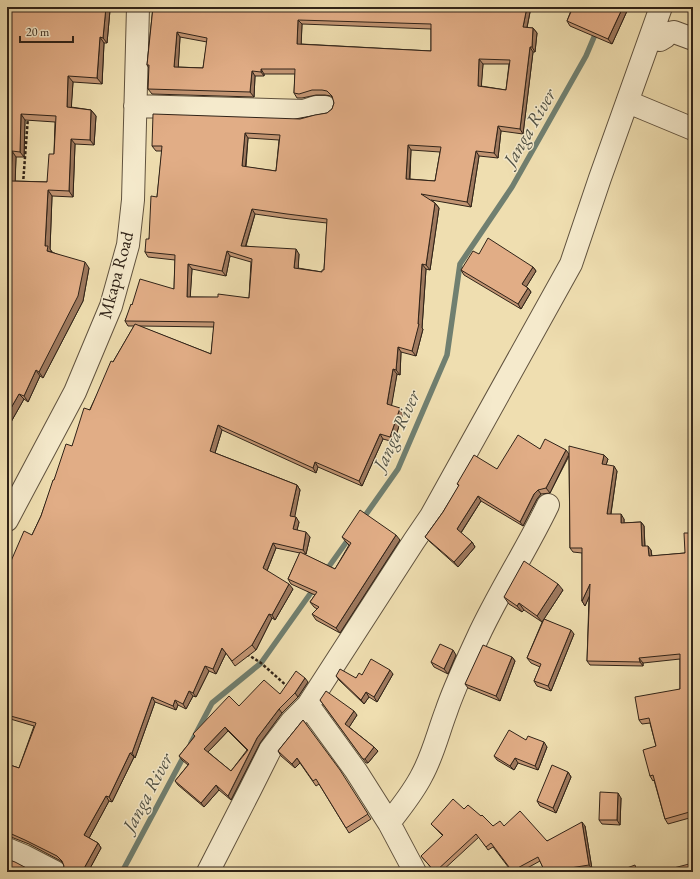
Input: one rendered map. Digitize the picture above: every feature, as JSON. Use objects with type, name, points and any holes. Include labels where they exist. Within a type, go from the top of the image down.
[{"type":"street","name":"Mkapa Road","points":[[7,520],[75,392],[111,306],[128,245],[132,200],[138,7]]},
{"type":"street","points":[[208,872],[270,750],[292,721],[308,704],[431,516],[572,264],[600,178],[661,7]]},
{"type":"street","points":[[651,36],[660,40],[666,37],[669,33],[674,32],[693,39]]},
{"type":"street","points":[[628,102],[693,129]]},
{"type":"street","points":[[135,106],[304,111],[316,107],[325,107]]},
{"type":"street","points":[[389,823],[408,799],[423,775],[434,748],[446,710],[477,639],[501,591],[537,528],[548,504]]},
{"type":"street","points":[[308,704],[356,772],[389,823],[415,872]]},
{"type":"street","points":[[7,849],[54,872]]},
{"type":"path","points":[[23,184],[28,116]]},
{"type":"path","points":[[242,652],[261,663],[308,704]]},
{"type":"building","points":[[7,7],[106,7],[103,38],[100,37],[97,78],[68,76],[67,107],[91,110],[90,140],[71,139],[69,191],[48,190],[45,246],[48,246],[47,251],[85,262],[78,296],[39,372],[36,370],[24,396],[19,394],[7,415]],"holes":[[[21,114],[56,116],[54,154],[49,154],[47,182],[11,181],[12,151],[20,152]]]},
{"type":"building","points":[[153,7],[527,7],[523,27],[533,28],[532,47],[530,47],[520,129],[498,126],[494,153],[476,151],[467,202],[421,194],[435,203],[426,265],[422,264],[419,324],[412,351],[398,347],[396,370],[393,369],[387,404],[400,408],[390,437],[380,434],[359,481],[315,462],[313,468],[218,425],[210,451],[297,485],[290,516],[296,517],[293,529],[306,532],[303,550],[273,543],[263,568],[289,584],[272,615],[269,614],[252,645],[232,661],[222,648],[213,669],[205,666],[193,693],[189,691],[183,704],[175,700],[173,706],[152,697],[132,753],[130,753],[109,797],[106,796],[84,835],[98,843],[82,872],[67,872],[63,870],[64,866],[62,861],[57,856],[7,832],[7,764],[19,768],[36,723],[7,715],[7,568],[24,531],[32,535],[41,516],[66,444],[72,446],[84,408],[90,410],[111,361],[113,362],[135,324],[211,354],[214,322],[125,321],[131,304],[132,305],[140,279],[174,289],[175,255],[145,252],[146,239],[149,239],[151,196],[157,197],[162,146],[152,146],[153,114],[300,119],[327,113],[332,109],[334,103],[332,96],[327,91],[312,90],[299,94],[294,93],[295,69],[261,69],[261,72],[252,71],[250,92],[148,89],[149,65],[147,65]],"holes":[[[298,20],[431,24],[431,51],[297,44]],[[177,32],[207,38],[203,68],[174,67]],[[479,59],[510,60],[506,90],[478,86]],[[245,133],[280,135],[276,171],[242,166]],[[408,145],[441,147],[435,181],[406,179]],[[252,209],[327,219],[324,270],[322,270],[322,272],[294,268],[296,249],[241,246]],[[227,251],[252,259],[249,298],[218,294],[218,297],[187,297],[188,264],[222,271]]]},
{"type":"building","points":[[573,7],[623,7],[608,39],[567,21]]},
{"type":"building","points":[[488,238],[533,267],[522,284],[528,288],[518,304],[461,270],[473,251],[479,254]]},
{"type":"building","points":[[518,435],[540,449],[545,439],[566,450],[546,488],[538,490],[534,494],[520,522],[478,496],[457,529],[472,542],[454,562],[425,537],[443,512],[474,455],[497,469]]},
{"type":"building","points":[[569,446],[604,455],[602,464],[614,466],[607,514],[621,514],[621,523],[641,522],[642,546],[648,546],[649,556],[685,553],[684,533],[691,533],[693,506],[693,811],[665,819],[653,775],[650,776],[643,750],[656,746],[649,718],[639,720],[635,697],[680,689],[680,654],[639,658],[640,662],[587,661],[590,584],[582,601],[582,548],[570,548]]},
{"type":"building","points":[[360,510],[396,535],[336,628],[312,614],[319,607],[310,602],[317,592],[288,579],[300,552],[335,569],[351,543],[342,537]]},
{"type":"building","points":[[524,561],[558,584],[537,616],[519,603],[517,606],[504,597]]},
{"type":"building","points":[[544,619],[571,630],[548,686],[534,681],[541,664],[527,658]]},
{"type":"building","points":[[440,644],[453,650],[444,669],[431,662]]},
{"type":"building","points":[[483,645],[512,657],[496,696],[465,684]]},
{"type":"building","points":[[371,659],[390,670],[374,697],[366,692],[361,700],[336,676],[340,669],[356,678],[359,673],[362,675]]},
{"type":"building","points":[[296,671],[305,678],[295,693],[279,709],[257,738],[228,796],[216,785],[201,803],[175,781],[189,764],[179,756],[195,736],[193,734],[229,696],[239,706],[264,680],[280,694]],"holes":[[[225,727],[248,750],[231,771],[204,749]]]},
{"type":"building","points":[[326,691],[354,711],[345,724],[374,747],[365,759],[363,759],[320,700]]},
{"type":"building","points":[[303,720],[340,770],[368,814],[346,828],[316,779],[313,781],[297,758],[292,764],[278,751]]},
{"type":"building","points":[[509,730],[526,740],[528,736],[544,742],[535,766],[515,758],[510,766],[494,756]]},
{"type":"building","points":[[552,765],[568,772],[553,808],[537,801]]},
{"type":"building","points":[[600,792],[618,793],[617,820],[599,820]]},
{"type":"building","points":[[453,799],[464,809],[468,805],[481,816],[482,815],[493,826],[500,821],[504,826],[520,811],[547,841],[582,822],[589,865],[564,869],[565,872],[545,872],[538,857],[512,871],[491,843],[486,847],[476,834],[435,872],[421,856],[443,835],[431,824]]},
{"type":"building","points":[[7,859],[15,862],[34,872],[7,872]]},
{"type":"building","points":[[693,863],[693,872],[658,872]]},
{"type":"building","points":[[635,865],[637,872],[616,872]]},
{"type":"waterway","name":"Janga River","points":[[362,520],[398,469],[447,355],[460,264],[512,187],[586,56],[597,30]]},
{"type":"waterway","name":"Janga River","points":[[325,572],[350,537]]},
{"type":"waterway","name":"Janga River","points":[[191,743],[212,703],[261,663],[315,587]]},
{"type":"waterway","name":"Janga River","points":[[122,872],[185,754]]}]
